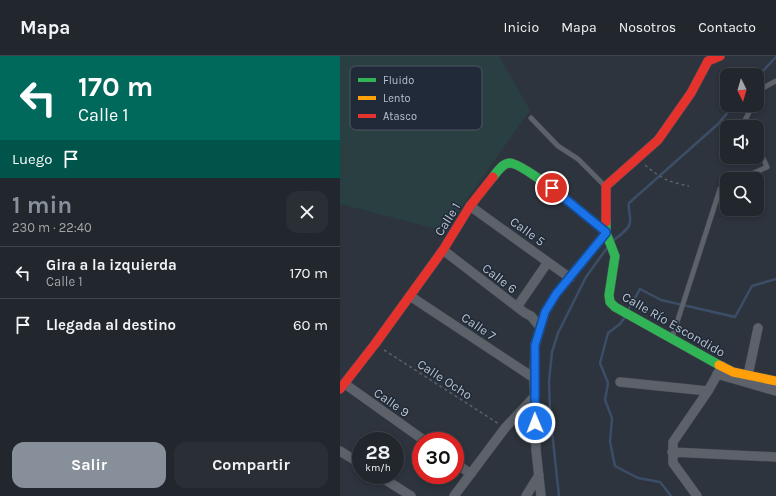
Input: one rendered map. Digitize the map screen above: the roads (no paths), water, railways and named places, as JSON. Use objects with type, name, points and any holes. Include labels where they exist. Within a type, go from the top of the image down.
[{"type":"street","points":[[606,186],[658,140],[691,92],[708,61],[720,56]]},
{"type":"street","name":"Calle 1","points":[[342,387],[443,250],[470,206],[502,166],[509,163],[518,165],[552,188],[608,238]]},
{"type":"street","name":"Calle Río Escondido","points":[[606,186],[608,238],[615,256],[609,295],[610,302],[615,307],[672,338],[720,370],[776,381]]},
{"type":"street","name":"Calle 5","points":[[470,206],[570,278]]},
{"type":"street","points":[[541,496],[536,450],[534,396],[535,345],[545,312],[556,294],[608,238]]},
{"type":"street","name":"Calle 6","points":[[443,250],[517,307],[531,316],[540,328]]},
{"type":"street","points":[[517,307],[548,262]]},
{"type":"street","name":"Calle 7","points":[[410,296],[534,378]]},
{"type":"street","points":[[748,375],[758,328]]},
{"type":"street","points":[[697,496],[673,463],[673,442],[720,370],[776,391]]},
{"type":"street","points":[[620,382],[708,390]]},
{"type":"street","name":"Calle 9","points":[[342,387],[412,433]]},
{"type":"street","points":[[454,496],[505,428],[534,396]]},
{"type":"street","points":[[340,451],[352,458]]},
{"type":"street","points":[[672,452],[776,457]]},
{"type":"street","points":[[464,469],[471,474]]},
{"type":"street","points":[[526,496],[539,475]]},
{"type":"street","points":[[392,484],[411,496]]},
{"type":"lane","points":[[764,87],[776,81]]},
{"type":"lane","points":[[531,118],[558,146],[578,159],[606,186]]},
{"type":"lane","points":[[755,172],[767,166],[764,160]]},
{"type":"lane","points":[[672,338],[720,189]]},
{"type":"waterway","points":[[764,70],[776,57]]},
{"type":"waterway","points":[[613,241],[626,230],[629,225],[629,203],[718,124],[728,112]]},
{"type":"waterway","points":[[559,496],[550,413],[549,381],[552,352],[558,333],[586,277],[607,248]]},
{"type":"waterway","points":[[628,310],[640,289],[661,300],[735,317],[752,286],[776,279]]},
{"type":"waterway","points":[[625,317],[620,324],[608,333],[600,363],[608,383],[605,400],[612,418],[610,442],[615,466],[638,478],[660,482],[671,496]]}]
